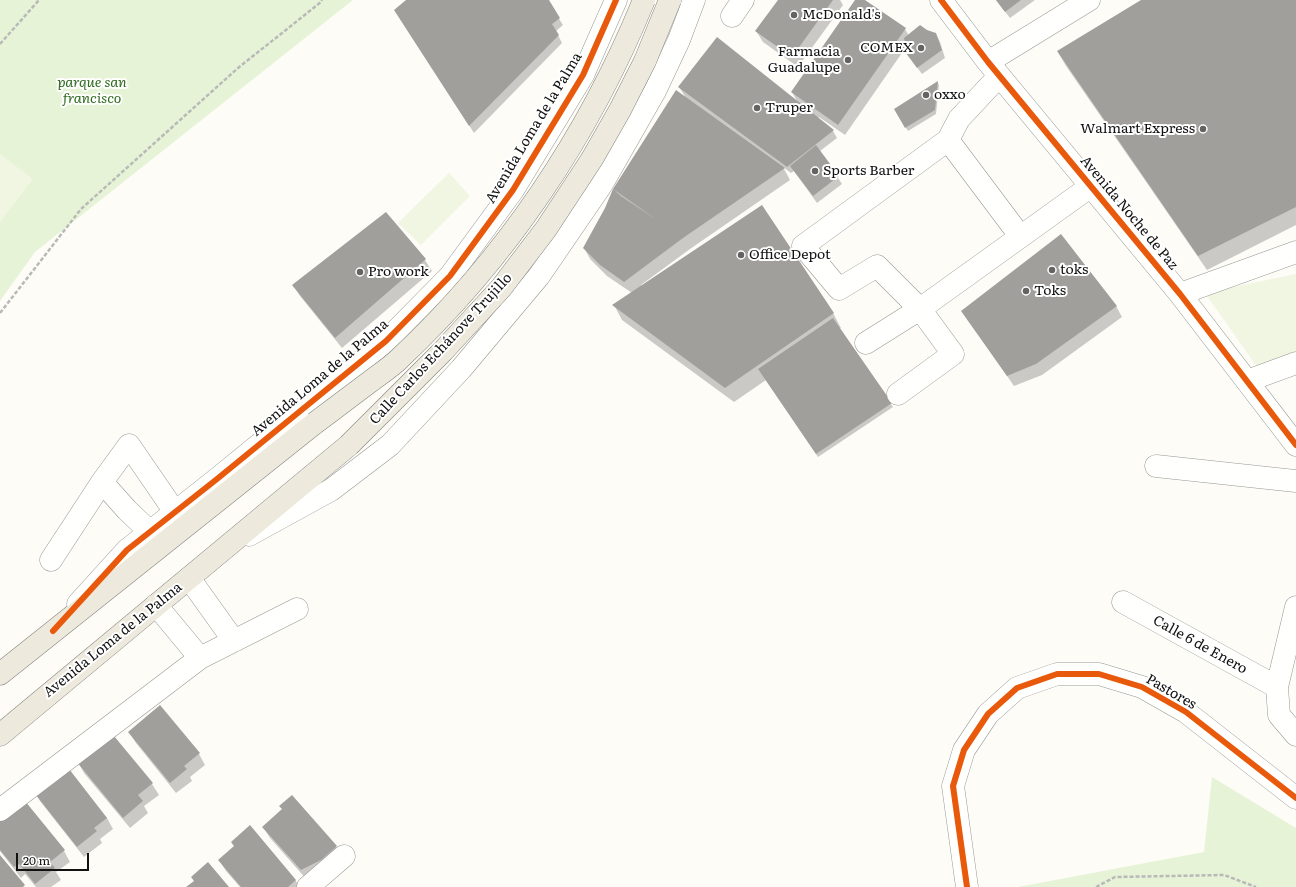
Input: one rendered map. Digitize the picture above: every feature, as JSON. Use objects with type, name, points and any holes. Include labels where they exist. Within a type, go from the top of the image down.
[{"type":"main road","name":"Calle Carlos Echánove Trujillo","points":[[315,423],[398,360],[446,314],[505,244],[564,158],[598,99],[627,40],[644,0]]},
{"type":"main road","name":"Calle Carlos Echánove Trujillo","points":[[349,445],[443,351],[501,288],[546,229],[592,159],[620,110],[645,61],[670,0]]},
{"type":"main road","name":"Avenida Loma de la Palma","points":[[0,674],[315,423]]},
{"type":"main road","name":"Avenida Loma de la Palma","points":[[0,734],[349,445]]},
{"type":"street","name":"Avenida Loma de la Palma","points":[[227,547],[331,490],[390,445],[461,369],[538,276],[602,184],[655,91],[679,40],[694,0]]},
{"type":"street","name":"Avenida Noche de Paz","points":[[941,0],[993,69],[1180,294],[1296,445]]},
{"type":"street","points":[[898,394],[953,354],[920,309],[877,266],[839,289],[803,246],[948,140],[959,119],[993,69],[1089,0]]},
{"type":"street","name":"Avenida Loma de la Palma","points":[[53,631],[127,550],[386,341],[450,276],[513,190],[579,82],[614,4]]},
{"type":"street","points":[[614,4],[646,11],[656,16],[679,40]]},
{"type":"street","points":[[948,140],[1020,236]]},
{"type":"street","points":[[866,343],[920,309],[1091,186]]},
{"type":"street","points":[[1180,294],[1296,252]]},
{"type":"street","points":[[1247,381],[1296,363]]},
{"type":"street","points":[[51,560],[102,482],[130,445],[176,512]]},
{"type":"street","points":[[1156,466],[1296,481]]},
{"type":"street","points":[[102,482],[127,510],[150,532]]},
{"type":"street","points":[[189,578],[234,641]]},
{"type":"street","name":"Calle 6 de Enero","points":[[1123,602],[1277,687]]},
{"type":"street","points":[[156,605],[200,658]]},
{"type":"street","points":[[1295,734],[1279,716],[1277,687],[1290,654],[1296,607]]},
{"type":"street","points":[[0,810],[200,658],[297,609]]},
{"type":"street","name":"Pastores","points":[[967,887],[953,786],[964,750],[988,714],[1017,688],[1057,674],[1099,674],[1142,687],[1186,712],[1296,798]]},
{"type":"street","points":[[308,887],[344,856]]},
{"type":"path","points":[[0,44],[39,0]]},
{"type":"path","points":[[0,313],[81,209],[238,68],[322,0]]},
{"type":"path","points":[[1096,887],[1115,877],[1224,875],[1256,887]]},
{"type":"green space","name":"parque san francisco","points":[[0,0],[353,0],[35,252],[0,301]]},
{"type":"green space","points":[[0,154],[33,179],[0,222]]},
{"type":"green space","points":[[449,173],[470,196],[421,245],[398,223]]},
{"type":"green space","points":[[1296,274],[1296,356],[1260,371],[1205,293]]},
{"type":"green space","points":[[1212,777],[1296,828],[1296,887],[1018,887],[1204,852]]},
{"type":"building","points":[[406,0],[549,0],[560,18],[552,24],[559,35],[469,126],[394,10]]},
{"type":"building","name":"McDonald's","points":[[778,0],[833,0],[792,57],[755,31]]},
{"type":"building","name":"Farmacia Guadalupe","points":[[855,0],[865,0],[906,28],[838,125],[791,92]]},
{"type":"building","points":[[996,0],[1021,0],[1005,12]]},
{"type":"building","name":"Walmart Express","points":[[1141,0],[1296,0],[1296,207],[1198,256],[1057,51]]},
{"type":"building","name":"COMEX","points":[[920,25],[927,30],[936,33],[942,50],[917,68],[900,45],[905,42],[904,38]]},
{"type":"building","name":"Truper","points":[[717,37],[834,130],[787,167],[678,87]]},
{"type":"building","name":"oxxo","points":[[938,81],[935,110],[905,128],[894,109]]},
{"type":"building","points":[[676,90],[785,168],[683,238],[624,282],[600,265],[583,248],[605,208],[613,189]],"holes":[[[613,189],[657,220],[621,196]]]},
{"type":"building","name":"Sports Barber","points":[[816,145],[839,176],[813,196],[790,166]]},
{"type":"building","name":"Office Depot","points":[[762,205],[834,313],[725,388],[612,305]]},
{"type":"building","name":"Pro work","points":[[386,212],[426,259],[335,338],[292,285]]},
{"type":"building","name":"toks","points":[[1061,234],[1117,306],[1036,364],[1007,376],[961,311]]},
{"type":"building","points":[[833,318],[892,403],[816,454],[758,369]]},
{"type":"building","points":[[160,705],[200,753],[184,766],[187,769],[170,783],[128,732]]},
{"type":"building","points":[[114,736],[153,783],[138,795],[143,801],[123,818],[76,761]]},
{"type":"building","points":[[66,765],[107,818],[94,828],[97,831],[77,847],[32,790]]},
{"type":"building","points":[[292,795],[337,846],[321,860],[301,870],[262,827],[282,809],[279,806]]},
{"type":"building","points":[[25,801],[65,850],[50,862],[55,868],[35,884],[19,864],[14,867],[0,850],[0,820]]},
{"type":"building","points":[[250,825],[296,880],[288,887],[241,887],[218,860],[234,846],[231,842]]},
{"type":"building","points":[[0,855],[25,885],[23,887],[0,887]]},
{"type":"building","points":[[208,862],[229,887],[186,887],[194,881],[191,877]]},
{"type":"cycle path","points":[[53,631],[127,550],[217,479],[386,341],[450,276],[513,190],[583,75],[616,0]]},
{"type":"cycle path","points":[[941,0],[988,62],[1180,294],[1296,445]]},
{"type":"cycle path","points":[[967,887],[953,786],[964,750],[988,714],[1017,688],[1057,674],[1099,674],[1142,687],[1186,712],[1296,798]]},
{"type":"place","name":"McDonald's","points":[[794,15]]},
{"type":"place","name":"COMEX","points":[[921,48]]},
{"type":"place","name":"Farmacia Guadalupe","points":[[848,60]]},
{"type":"place","name":"oxxo","points":[[926,95]]},
{"type":"place","name":"Truper","points":[[757,108]]},
{"type":"place","name":"Walmart Express","points":[[1203,129]]},
{"type":"place","name":"Sports Barber","points":[[815,171]]},
{"type":"place","name":"Office Depot","points":[[741,255]]},
{"type":"place","name":"toks","points":[[1052,270]]},
{"type":"place","name":"Pro work","points":[[360,272]]},
{"type":"place","name":"Toks","points":[[1026,291]]}]
